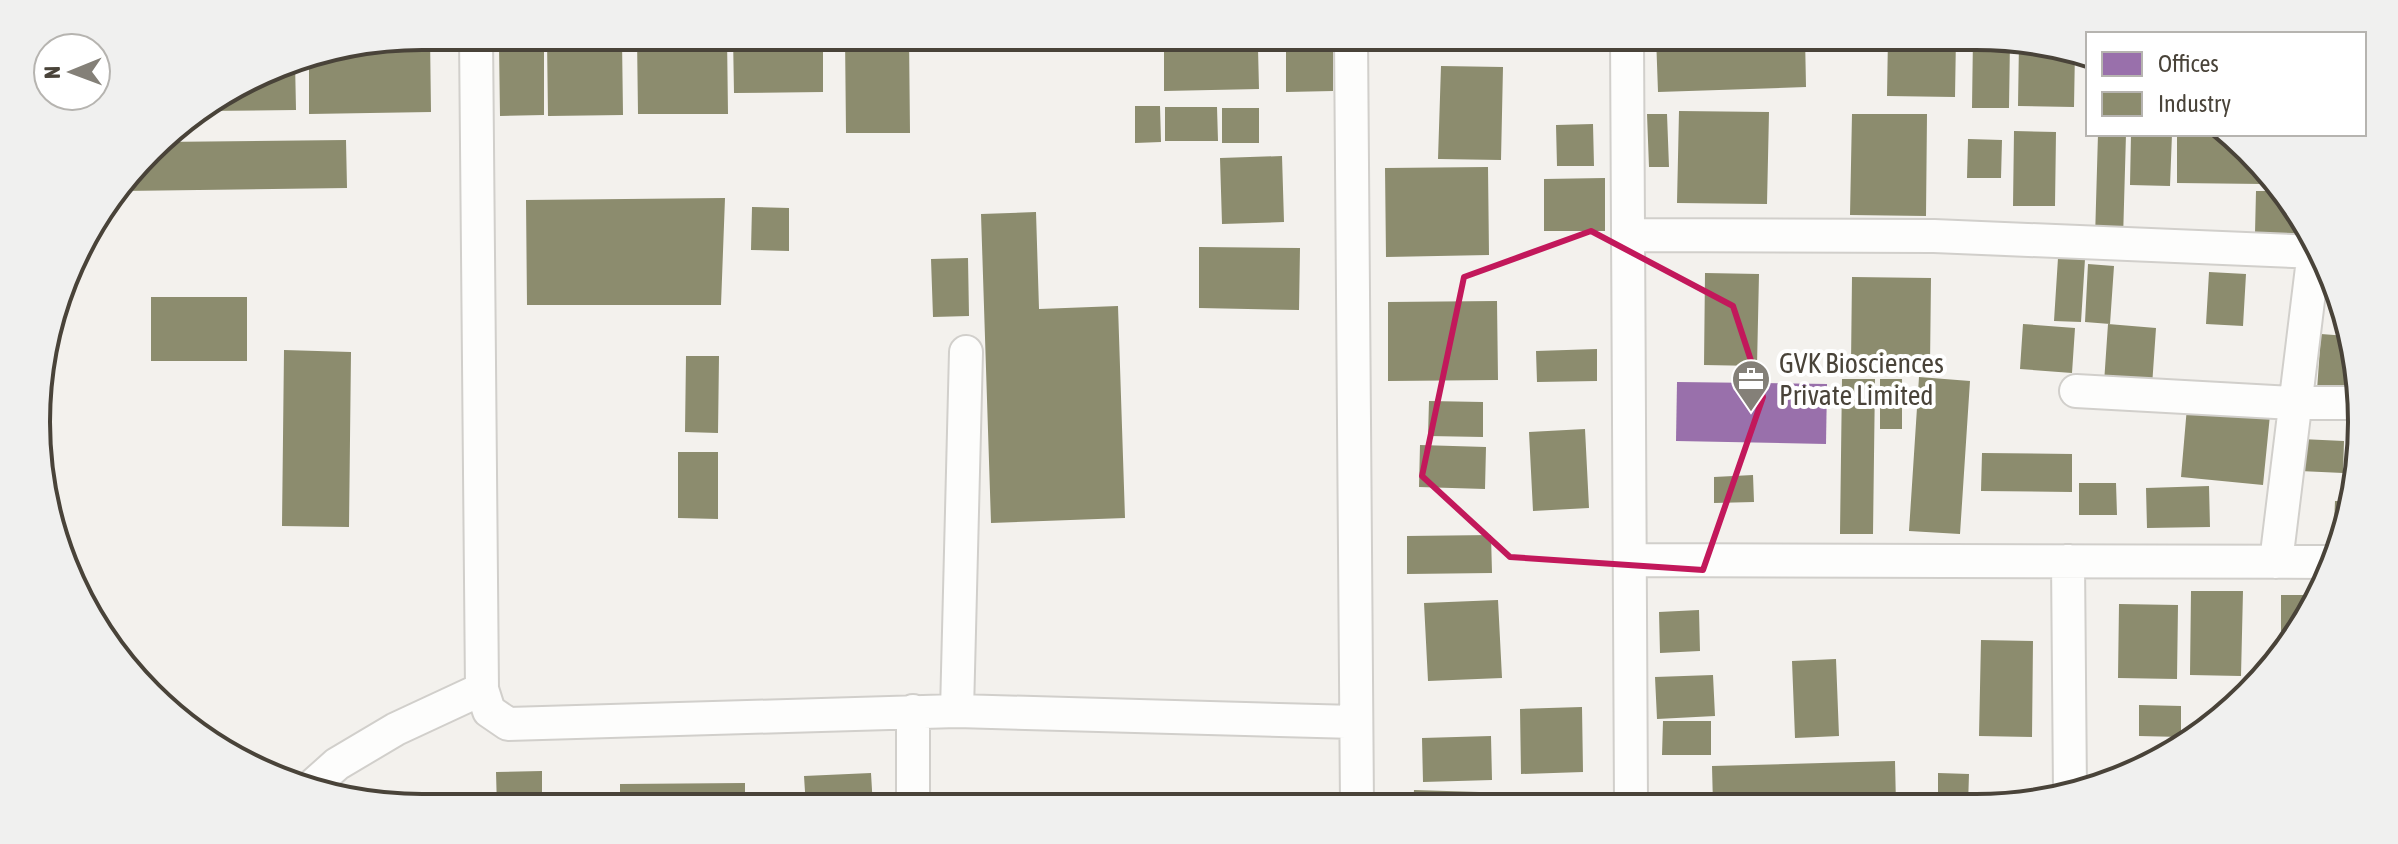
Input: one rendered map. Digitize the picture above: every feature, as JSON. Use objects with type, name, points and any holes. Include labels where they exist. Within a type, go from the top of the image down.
[{"type":"street","points":[[476,50],[482,689],[489,711],[508,724],[913,711],[1355,722]]},
{"type":"street","points":[[1351,50],[1357,794]]},
{"type":"street","points":[[1627,50],[1631,794]]},
{"type":"street","points":[[1628,235],[1934,236],[2305,249]]},
{"type":"street","points":[[2276,562],[2314,265]]},
{"type":"street","points":[[957,711],[966,352]]},
{"type":"street","points":[[2076,391],[2347,403]]},
{"type":"street","points":[[1630,560],[2321,562]]},
{"type":"street","points":[[2068,561],[2070,782]]},
{"type":"street","points":[[320,779],[337,764],[396,729],[482,689]]},
{"type":"street","points":[[913,711],[913,794]]},
{"type":"highlighted area","points":[[1591,231],[1733,306],[1763,397],[1703,570],[1510,557],[1422,476],[1464,277]]},
{"type":"building: Offices","name":"GVK Biosciences Private Limited","points":[[1677,382],[1827,384],[1826,444],[1676,441]]},
{"type":"building: Industry","points":[[430,50],[431,112],[309,114],[309,68],[373,53]]},
{"type":"building: Industry","points":[[499,50],[544,50],[544,115],[500,116]]},
{"type":"building: Industry","points":[[547,50],[622,50],[623,115],[548,116]]},
{"type":"building: Industry","points":[[637,50],[727,50],[728,114],[638,114]]},
{"type":"building: Industry","points":[[733,50],[823,50],[823,92],[734,93]]},
{"type":"building: Industry","points":[[845,50],[909,50],[910,133],[846,133]]},
{"type":"building: Industry","points":[[1164,50],[1258,50],[1259,89],[1164,91]]},
{"type":"building: Industry","points":[[1286,50],[1333,50],[1333,91],[1286,92]]},
{"type":"building: Industry","points":[[1656,50],[1805,50],[1806,87],[1658,92]]},
{"type":"building: Industry","points":[[1888,50],[1956,50],[1955,97],[1887,96]]},
{"type":"building: Industry","points":[[1973,50],[2010,52],[2009,108],[1972,108]]},
{"type":"building: Industry","points":[[2019,53],[2075,64],[2074,107],[2018,106]]},
{"type":"building: Industry","points":[[1441,66],[1503,67],[1501,160],[1438,159]]},
{"type":"building: Industry","points":[[295,72],[296,110],[219,111],[257,88]]},
{"type":"building: Industry","points":[[1135,106],[1160,106],[1161,142],[1135,143]]},
{"type":"building: Industry","points":[[1165,107],[1217,107],[1218,141],[1165,141]]},
{"type":"building: Industry","points":[[1222,108],[1259,108],[1259,143],[1222,143]]},
{"type":"building: Industry","points":[[1679,111],[1769,112],[1767,204],[1677,203]]},
{"type":"building: Industry","points":[[1647,114],[1667,114],[1669,167],[1649,167]]},
{"type":"building: Industry","points":[[1852,114],[1927,114],[1926,216],[1850,215]]},
{"type":"building: Industry","points":[[1593,124],[1594,166],[1557,166],[1556,125]]},
{"type":"building: Industry","points":[[2014,131],[2056,132],[2055,206],[2013,206]]},
{"type":"building: Industry","points":[[2098,136],[2126,136],[2123,239],[2095,238]]},
{"type":"building: Industry","points":[[2131,136],[2172,136],[2170,186],[2130,185]]},
{"type":"building: Industry","points":[[2177,136],[2213,136],[2262,184],[2177,183]]},
{"type":"building: Industry","points":[[1968,139],[2002,140],[2001,178],[1967,178]]},
{"type":"building: Industry","points":[[346,140],[347,188],[131,191],[177,142]]},
{"type":"building: Industry","points":[[1282,156],[1284,222],[1222,224],[1220,158]]},
{"type":"building: Industry","points":[[1488,167],[1489,255],[1386,257],[1385,168]]},
{"type":"building: Industry","points":[[1605,178],[1605,231],[1544,231],[1544,179]]},
{"type":"building: Industry","points":[[2256,191],[2267,191],[2297,234],[2255,233]]},
{"type":"building: Industry","points":[[725,198],[721,305],[527,305],[526,200]]},
{"type":"building: Industry","points":[[752,207],[789,208],[789,251],[751,250]]},
{"type":"building: Industry","points":[[1036,212],[1039,309],[1118,306],[1125,518],[991,523],[981,214]]},
{"type":"building: Industry","points":[[1199,247],[1300,248],[1299,310],[1199,308]]},
{"type":"building: Industry","points":[[968,258],[969,316],[933,317],[931,259]]},
{"type":"building: Industry","points":[[2058,258],[2085,259],[2081,322],[2054,321]]},
{"type":"building: Industry","points":[[2088,264],[2114,266],[2110,324],[2085,322]]},
{"type":"building: Industry","points":[[2209,272],[2246,274],[2243,326],[2206,324]]},
{"type":"building: Industry","points":[[1705,273],[1759,274],[1757,366],[1704,365]]},
{"type":"building: Industry","points":[[1852,277],[1931,278],[1930,365],[1851,364]]},
{"type":"building: Industry","points":[[151,297],[247,297],[247,361],[151,361]]},
{"type":"building: Industry","points":[[1497,301],[1498,380],[1388,381],[1388,302]]},
{"type":"building: Industry","points":[[2023,324],[2075,328],[2072,373],[2020,369]]},
{"type":"building: Industry","points":[[2108,324],[2156,328],[2152,386],[2104,383]]},
{"type":"building: Industry","points":[[2321,334],[2337,335],[2347,393],[2317,390]]},
{"type":"building: Industry","points":[[1597,349],[1597,381],[1537,382],[1536,351]]},
{"type":"building: Industry","points":[[284,350],[351,352],[349,527],[282,526]]},
{"type":"building: Industry","points":[[686,356],[719,356],[718,433],[685,432]]},
{"type":"building: Industry","points":[[1919,377],[1970,381],[1960,534],[1909,531]]},
{"type":"building: Industry","points":[[1842,379],[1875,379],[1873,534],[1840,534]]},
{"type":"building: Industry","points":[[1880,379],[1902,379],[1902,429],[1880,429]]},
{"type":"building: Industry","points":[[1429,401],[1483,402],[1483,437],[1428,436]]},
{"type":"building: Industry","points":[[2187,407],[2270,415],[2263,485],[2181,477]]},
{"type":"building: Industry","points":[[1585,429],[1589,508],[1533,511],[1529,432]]},
{"type":"building: Industry","points":[[2301,439],[2344,441],[2343,473],[2300,471]]},
{"type":"building: Industry","points":[[1420,445],[1486,447],[1485,489],[1419,487]]},
{"type":"building: Industry","points":[[678,452],[718,452],[718,519],[678,518]]},
{"type":"building: Industry","points":[[1982,453],[2072,454],[2072,492],[1981,491]]},
{"type":"building: Industry","points":[[1753,475],[1754,502],[1714,503],[1714,477]]},
{"type":"building: Industry","points":[[2079,483],[2116,483],[2117,515],[2079,515]]},
{"type":"building: Industry","points":[[2209,486],[2210,527],[2147,528],[2146,488]]},
{"type":"building: Industry","points":[[2335,501],[2339,501],[2335,518],[2334,521]]},
{"type":"building: Industry","points":[[1491,535],[1492,573],[1407,574],[1407,536]]},
{"type":"building: Industry","points":[[2191,591],[2243,591],[2241,676],[2190,675]]},
{"type":"building: Industry","points":[[2281,595],[2305,595],[2285,629],[2281,631]]},
{"type":"building: Industry","points":[[1498,600],[1502,678],[1428,681],[1424,603]]},
{"type":"building: Industry","points":[[2119,604],[2178,605],[2177,679],[2118,678]]},
{"type":"building: Industry","points":[[1699,610],[1700,651],[1660,653],[1659,612]]},
{"type":"building: Industry","points":[[1981,640],[2033,641],[2032,737],[1979,736]]},
{"type":"building: Industry","points":[[1836,659],[1839,736],[1795,738],[1792,661]]},
{"type":"building: Industry","points":[[1713,675],[1715,716],[1657,719],[1655,677]]},
{"type":"building: Industry","points":[[2139,705],[2181,706],[2181,732],[2174,737],[2139,736]]},
{"type":"building: Industry","points":[[1582,707],[1583,772],[1521,774],[1520,709]]},
{"type":"building: Industry","points":[[1663,721],[1711,721],[1711,755],[1662,755]]},
{"type":"building: Industry","points":[[1491,736],[1492,780],[1423,782],[1422,738]]},
{"type":"building: Industry","points":[[1895,761],[1896,794],[1713,794],[1712,766]]},
{"type":"building: Industry","points":[[542,771],[542,794],[497,794],[496,772]]},
{"type":"building: Industry","points":[[871,773],[872,794],[805,794],[804,776]]},
{"type":"building: Industry","points":[[1938,773],[1969,774],[1968,794],[1938,794]]},
{"type":"building: Industry","points":[[745,783],[745,794],[620,794],[620,784]]},
{"type":"building: Industry","points":[[1414,790],[1512,793],[1512,794],[1414,794]]},
{"type":"place","name":"GVK Biosciences Private Limited","points":[[1751,413]]}]
